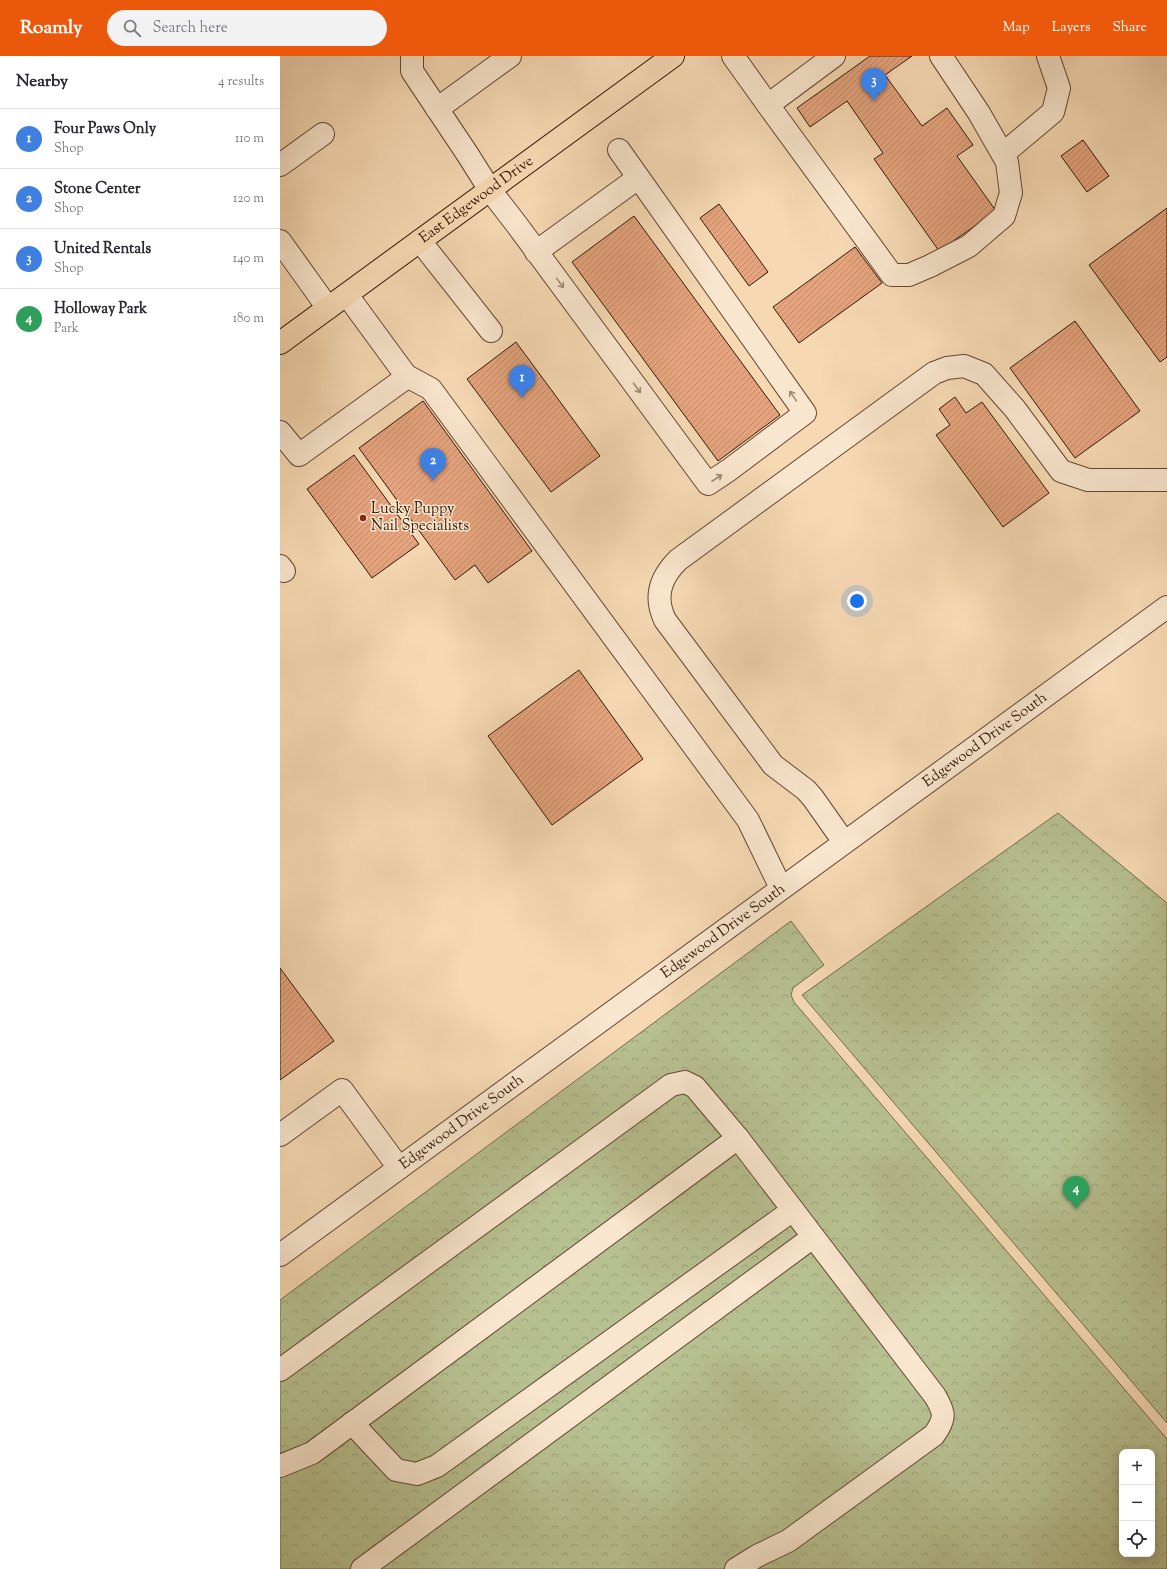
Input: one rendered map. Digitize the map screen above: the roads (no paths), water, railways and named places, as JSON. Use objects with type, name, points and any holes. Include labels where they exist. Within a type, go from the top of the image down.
[{"type":"main road","name":"East Edgewood Drive","points":[[280,343],[673,56]]},
{"type":"street","points":[[437,109],[510,56]]},
{"type":"street","points":[[733,56],[892,275],[909,275],[969,246],[1004,216],[1011,193],[1007,162],[1003,154],[979,113],[941,56]]},
{"type":"street","points":[[768,105],[834,56]]},
{"type":"street","points":[[1003,154],[1053,112],[1059,88],[1048,56]]},
{"type":"street","points":[[408,61],[437,109],[490,190],[708,484],[729,470],[805,412],[619,150]]},
{"type":"street","points":[[280,165],[323,134]]},
{"type":"street","points":[[536,252],[638,178]]},
{"type":"street","points":[[420,240],[491,331]]},
{"type":"street","points":[[280,241],[328,308]]},
{"type":"street","points":[[347,295],[405,375],[431,389],[748,820],[781,888]]},
{"type":"street","points":[[844,842],[806,790],[772,765],[665,620],[660,610],[659,597],[668,570],[678,560],[927,378],[947,368],[964,366],[984,374],[1015,409],[1061,471],[1088,480],[1167,480]]},
{"type":"street","points":[[280,432],[299,455],[407,377],[405,375]]},
{"type":"street","name":"Edgewood Drive South","points":[[280,1255],[1167,607]]},
{"type":"street","points":[[280,1370],[671,1084],[685,1082],[695,1087],[738,1138],[935,1396],[942,1410],[942,1424],[934,1435],[788,1541],[757,1556],[736,1569]]},
{"type":"street","points":[[280,1135],[342,1090],[399,1168]]},
{"type":"street","points":[[280,1466],[312,1453],[738,1138]]},
{"type":"street","points":[[352,1423],[396,1470],[417,1474],[437,1466],[793,1210]]},
{"type":"street","points":[[362,1569],[813,1237]]},
{"type":"place","name":"United Rentals","points":[[874,101]]},
{"type":"place","name":"Four Paws Only","points":[[522,398]]},
{"type":"place","name":"Stone Center","points":[[433,481]]},
{"type":"place","name":"Lucky Puppy Nail Specialists","points":[[363,518]]},
{"type":"place","name":"Holloway Park","points":[[1076,1209]]}]
